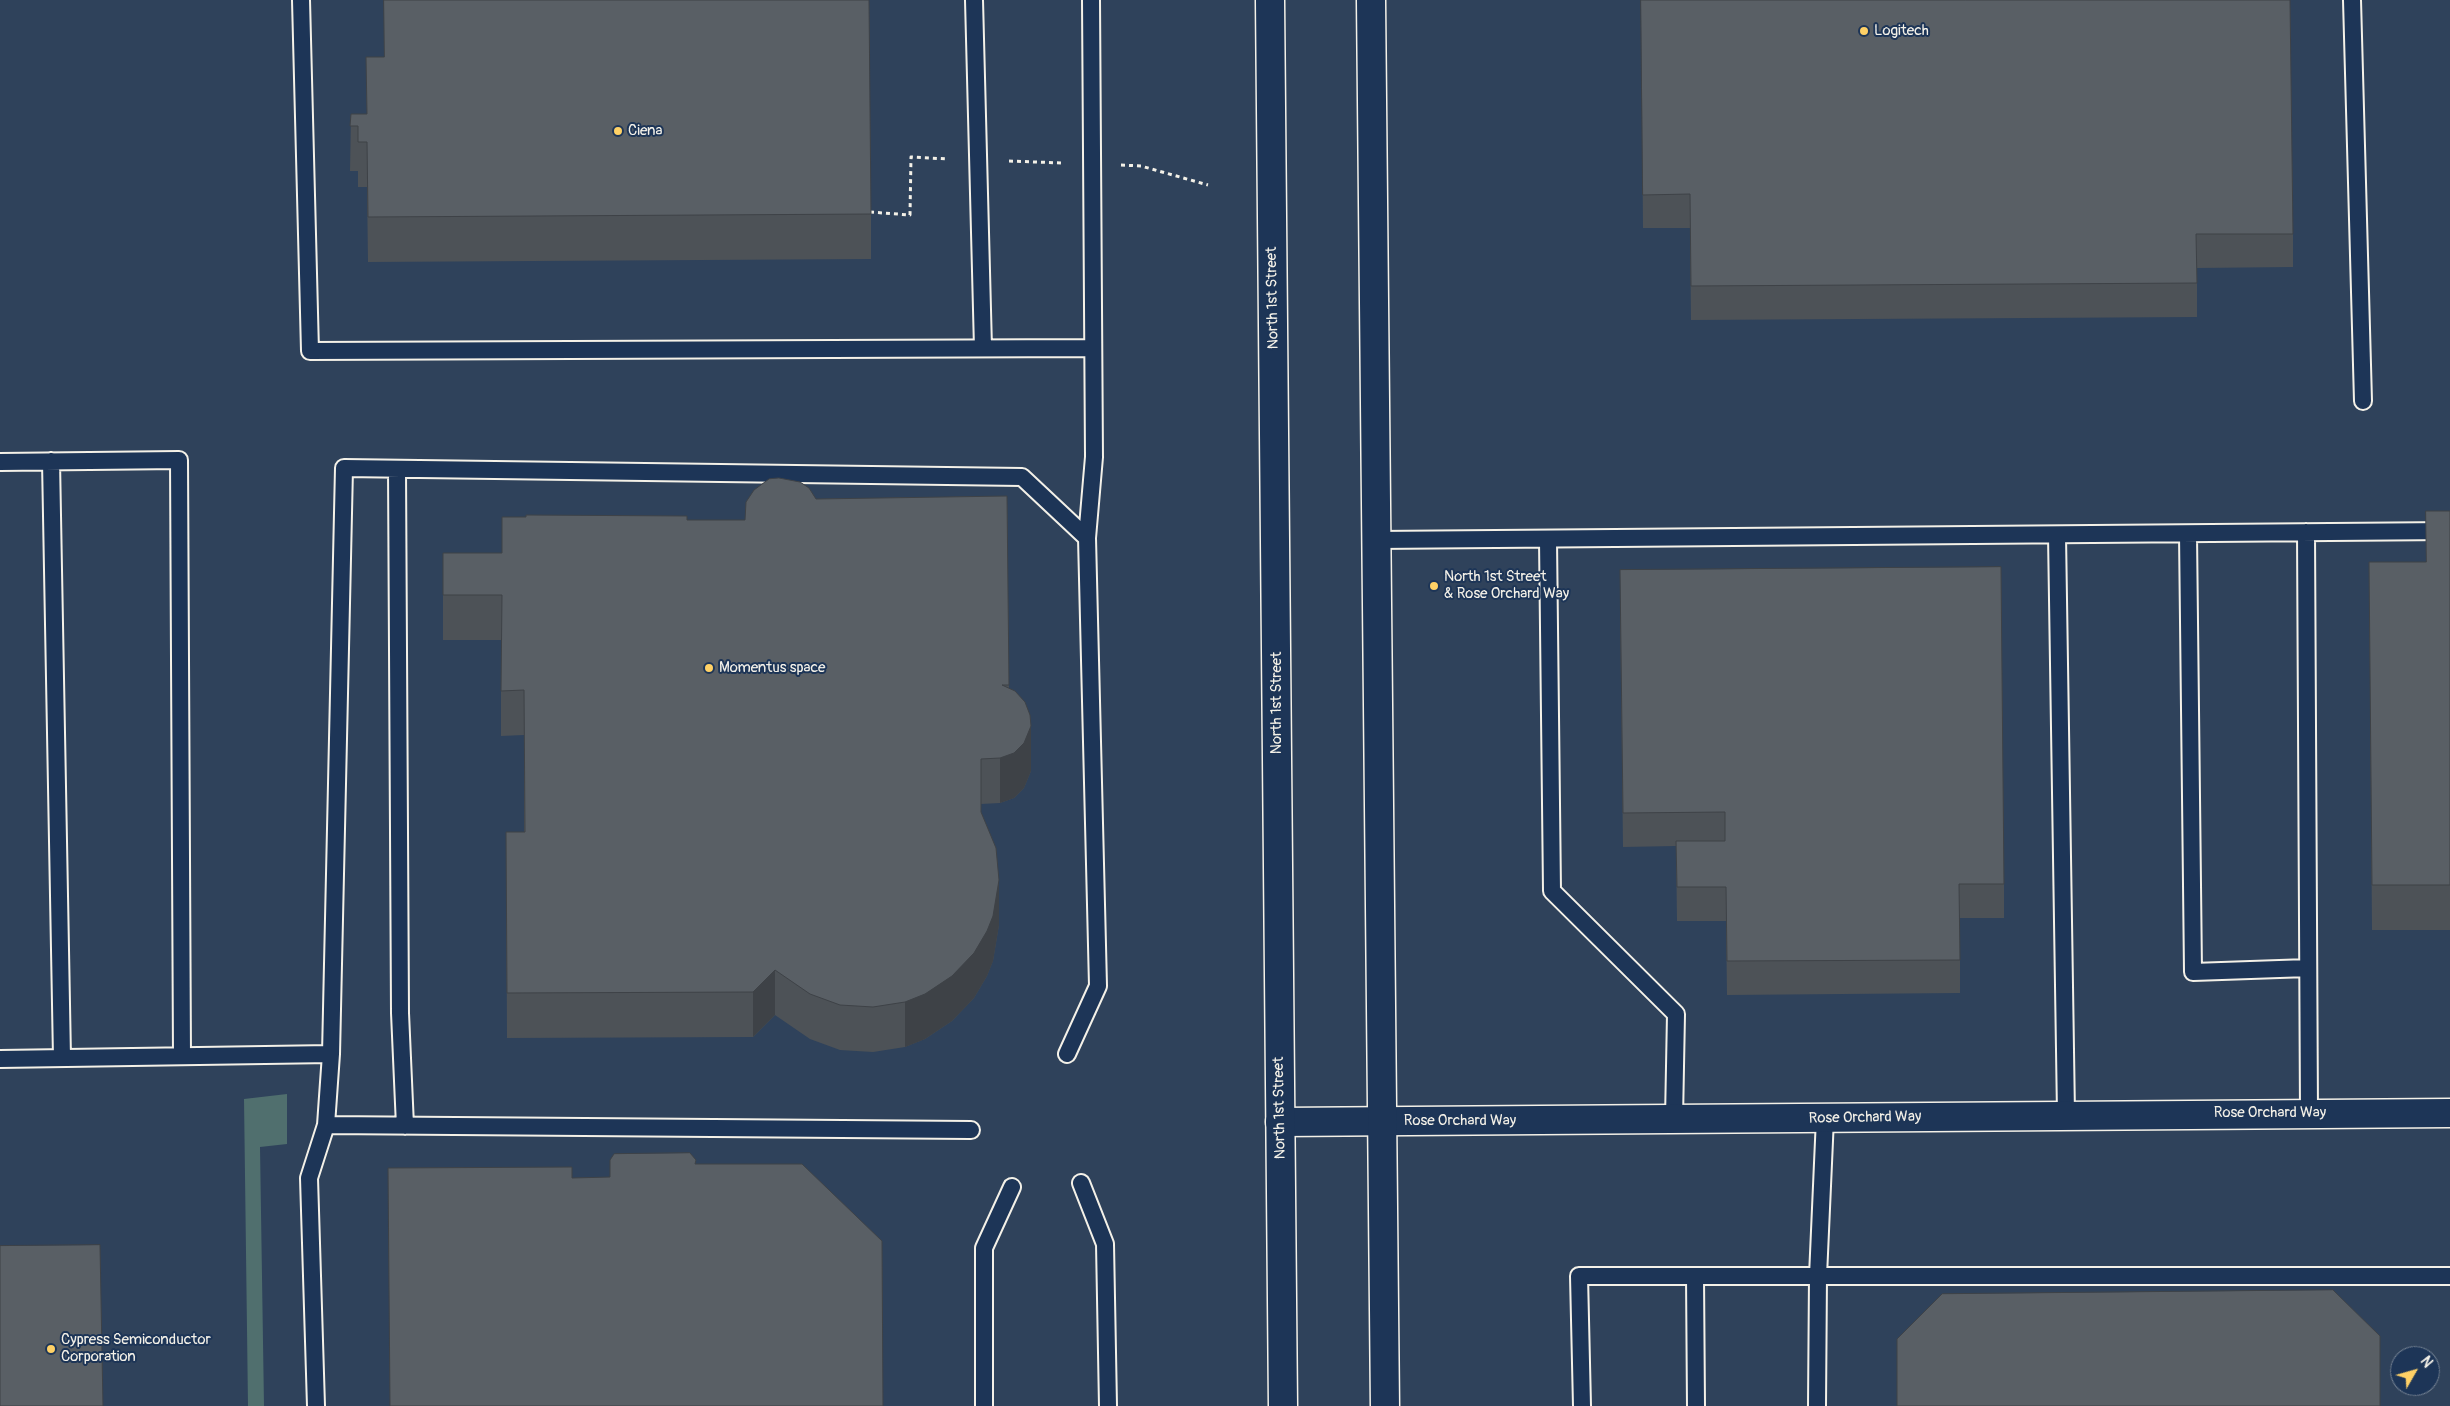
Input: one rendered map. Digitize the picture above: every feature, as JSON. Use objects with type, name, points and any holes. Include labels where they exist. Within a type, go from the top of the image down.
[{"type":"main road","name":"North 1st Street","points":[[1270,0],[1283,1406]]},
{"type":"main road","points":[[1372,0],[1385,1406]]},
{"type":"main road","name":"Rose Orchard Way","points":[[1280,1122],[1674,1120],[2066,1114],[2450,1113]]},
{"type":"lane","points":[[301,0],[310,350],[1093,348]]},
{"type":"lane","points":[[974,0],[983,348]]},
{"type":"lane","points":[[1066,1054],[1098,986],[1087,538],[1094,457],[1091,0]]},
{"type":"lane","points":[[2352,0],[2362,401]]},
{"type":"lane","points":[[0,462],[179,460],[182,1056]]},
{"type":"lane","points":[[51,461],[62,1058]]},
{"type":"lane","points":[[316,1406],[310,1178],[326,1125],[331,1054],[344,468],[1022,477],[1087,538]]},
{"type":"lane","points":[[397,469],[400,1003],[405,1126]]},
{"type":"lane","points":[[1376,540],[2450,531]]},
{"type":"lane","points":[[2306,532],[2309,1113]]},
{"type":"lane","points":[[2188,534],[2193,972],[2308,968]]},
{"type":"lane","points":[[2057,535],[2066,1114]]},
{"type":"lane","points":[[1548,540],[1552,891],[1676,1014],[1674,1120]]},
{"type":"lane","points":[[0,1059],[331,1054]]},
{"type":"lane","points":[[1817,1406],[1818,1276],[1825,1118]]},
{"type":"lane","points":[[326,1125],[971,1130]]},
{"type":"lane","points":[[1080,1183],[1105,1244],[1108,1406]]},
{"type":"lane","points":[[984,1406],[984,1248],[1012,1187]]},
{"type":"lane","points":[[1582,1406],[1579,1276],[2450,1276]]},
{"type":"lane","points":[[1696,1276],[1696,1406]]},
{"type":"path","points":[[870,212],[910,214],[911,158],[1141,166],[1208,185]]},
{"type":"shaded area","points":[[0,0],[2450,0],[2450,1406],[0,1406]]},
{"type":"green space","points":[[287,1094],[287,1144],[260,1147],[264,1406],[248,1406],[244,1099]]},
{"type":"building","name":"Ciena","points":[[384,0],[869,0],[871,214],[368,217],[367,142],[358,142],[358,126],[350,126],[351,114],[367,114],[366,57],[384,57]]},
{"type":"building","points":[[1641,0],[2290,0],[2293,234],[2196,234],[2197,283],[1691,286],[1690,194],[1643,195]]},
{"type":"building","points":[[779,478],[800,482],[809,488],[816,499],[1007,496],[1009,685],[1002,685],[1015,691],[1025,702],[1030,715],[1031,726],[1024,743],[1014,753],[1000,758],[981,759],[981,812],[996,848],[999,880],[993,916],[987,931],[974,953],[952,976],[925,994],[905,1002],[873,1007],[840,1005],[810,994],[775,970],[753,992],[507,993],[506,832],[525,832],[524,690],[501,691],[502,595],[443,595],[443,553],[502,553],[502,517],[526,517],[526,515],[687,516],[687,520],[745,520],[746,502],[754,490],[769,479]]},
{"type":"building","points":[[2426,511],[2450,511],[2450,885],[2372,885],[2369,562],[2426,562]]},
{"type":"building","points":[[2001,567],[2004,884],[1959,884],[1960,960],[1727,961],[1726,887],[1677,887],[1676,841],[1725,841],[1725,812],[1623,813],[1620,570]]},
{"type":"building","points":[[690,1153],[696,1160],[695,1164],[802,1164],[882,1241],[883,1406],[390,1406],[388,1168],[572,1167],[572,1178],[610,1177],[610,1160],[614,1154]]},
{"type":"building","name":"Cypress Semiconductor Corporation","points":[[100,1245],[103,1406],[0,1406],[0,1246]]},
{"type":"building","points":[[2333,1290],[2380,1336],[2380,1406],[1897,1406],[1897,1339],[1942,1294]]},
{"type":"place","name":"Logitech","points":[[1864,31]]},
{"type":"place","name":"Ciena","points":[[618,131]]},
{"type":"place","name":"North 1st Street & Rose Orchard Way","points":[[1434,586]]},
{"type":"place","name":"Momentus space","points":[[709,668]]},
{"type":"place","name":"Cypress Semiconductor Corporation","points":[[51,1349]]}]
